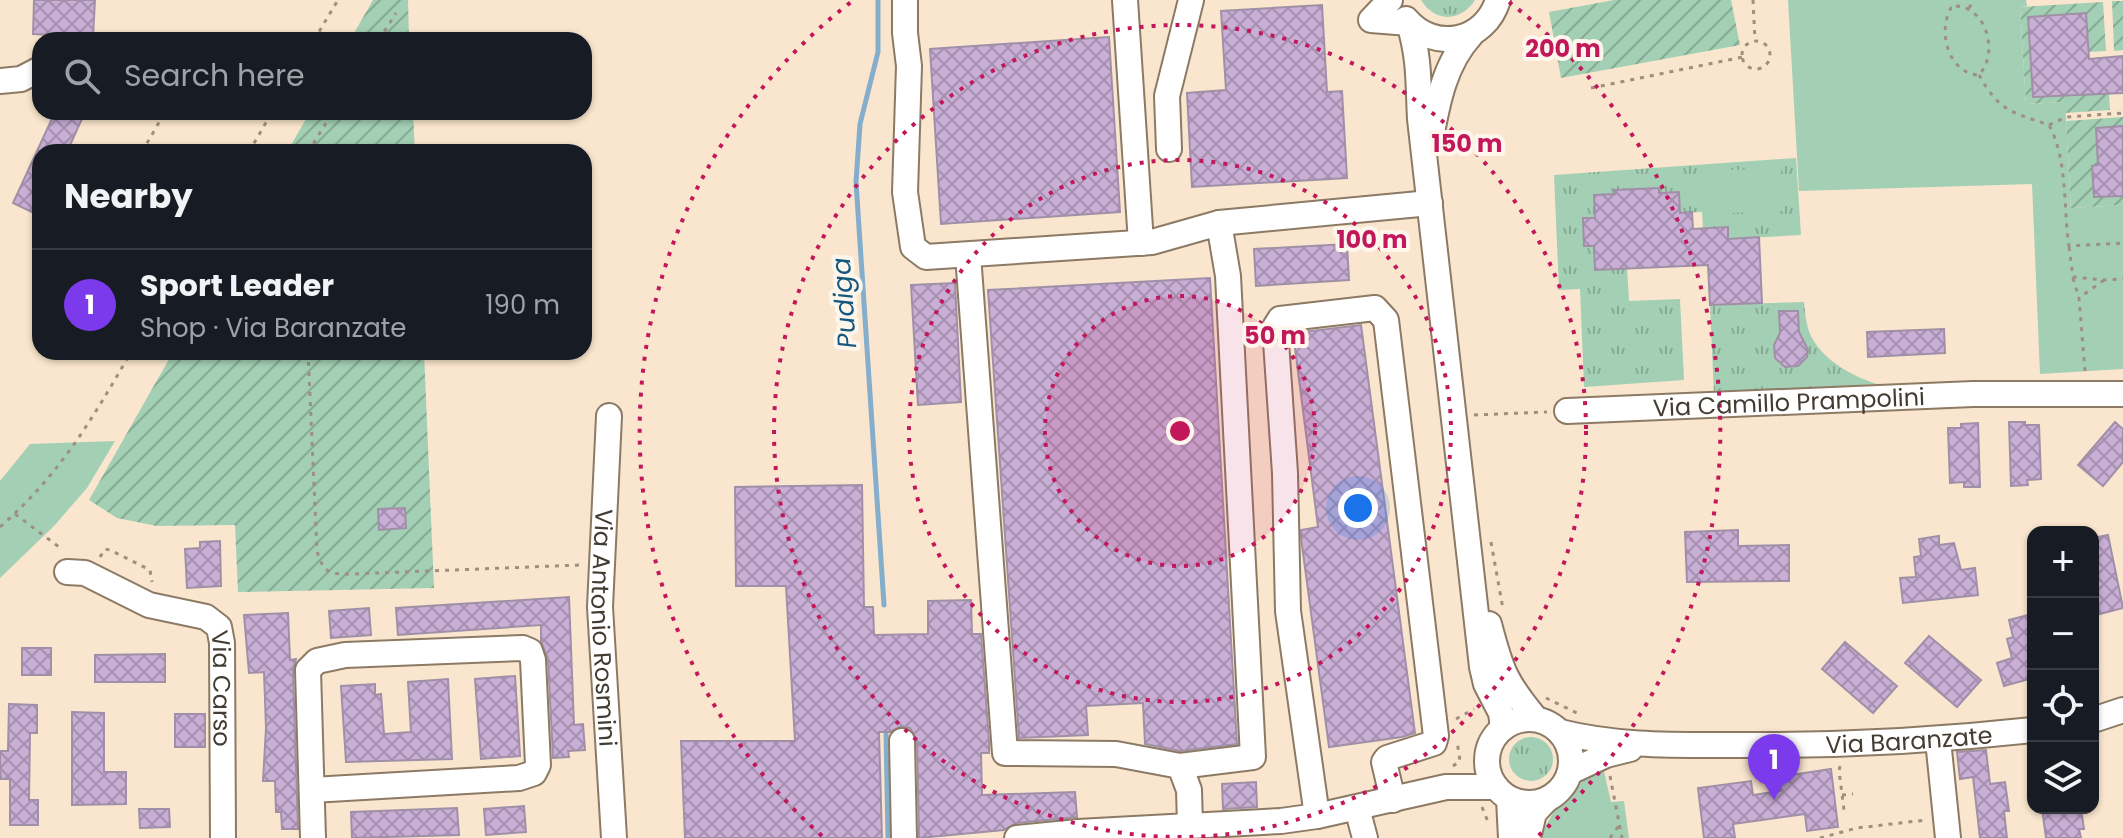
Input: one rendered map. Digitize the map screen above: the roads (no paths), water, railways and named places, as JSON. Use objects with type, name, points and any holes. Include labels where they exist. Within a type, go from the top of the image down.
[{"type":"street","points":[[905,0],[909,66],[905,192],[913,247],[926,257],[1152,242],[1219,223],[1430,203]]},
{"type":"street","points":[[1125,0],[1141,243]]},
{"type":"street","points":[[1169,149],[1167,96],[1191,0]]},
{"type":"street","points":[[1390,0],[1367,22],[1409,23],[1438,39],[1460,39],[1471,35]]},
{"type":"street","points":[[1397,0],[1409,23],[1420,66],[1420,119],[1460,460],[1469,569],[1482,667],[1486,684],[1501,713],[1503,728]]},
{"type":"street","points":[[1426,161],[1454,56],[1471,35],[1488,21],[1499,1]]},
{"type":"street","points":[[0,81],[14,81],[32,73]]},
{"type":"street","points":[[968,255],[1005,753],[1116,754],[1180,766],[1253,757],[1228,276],[1219,223]]},
{"type":"street","points":[[1317,816],[1288,611],[1285,473],[1275,327],[1280,319],[1375,308],[1386,320],[1436,736],[1434,743],[1387,758],[1384,762],[1393,800]]},
{"type":"street","name":"Via Camillo Prampolini","points":[[1567,411],[1973,394],[2123,394]]},
{"type":"street","name":"Via Antonio Rosmini","points":[[609,416],[600,607],[614,838]]},
{"type":"street","points":[[1460,460],[1489,624],[1500,667],[1511,688],[1536,719],[1560,732],[1568,744],[1571,758],[1570,772],[1557,793],[1534,813],[1528,838]]},
{"type":"street","name":"Via Carso","points":[[67,572],[85,573],[155,606],[206,617],[219,627],[222,643],[223,838]]},
{"type":"street","points":[[312,790],[519,778],[534,773],[538,765],[530,651],[523,648],[345,655],[317,661],[308,670],[313,838]]},
{"type":"street","points":[[2099,718],[2123,710]]},
{"type":"street","points":[[1511,838],[1502,793],[1490,778],[1487,758],[1495,736],[1503,728],[1524,719],[1536,719]]},
{"type":"street","name":"Via Baranzate","points":[[1560,732],[1640,746],[1802,746],[1938,740],[2027,731]]},
{"type":"street","points":[[1938,740],[1947,828]]},
{"type":"street","points":[[902,741],[904,838]]},
{"type":"street","name":"Via Baranzate","points":[[1570,772],[1606,755],[1640,746]]},
{"type":"street","points":[[1446,787],[1487,758]]},
{"type":"street","points":[[1180,766],[1189,790],[1190,825]]},
{"type":"street","points":[[1017,838],[1217,824],[1269,830],[1446,787],[1502,793],[1534,803],[1546,800]]},
{"type":"street","points":[[1357,808],[1365,838]]},
{"type":"waterway","name":"Pudiga","points":[[878,0],[878,52],[860,124],[856,182],[884,605]]},
{"type":"waterway","name":"Pudiga","points":[[886,732],[888,838]]},
{"type":"place","name":"Sport Leader","points":[[1774,800]]}]
